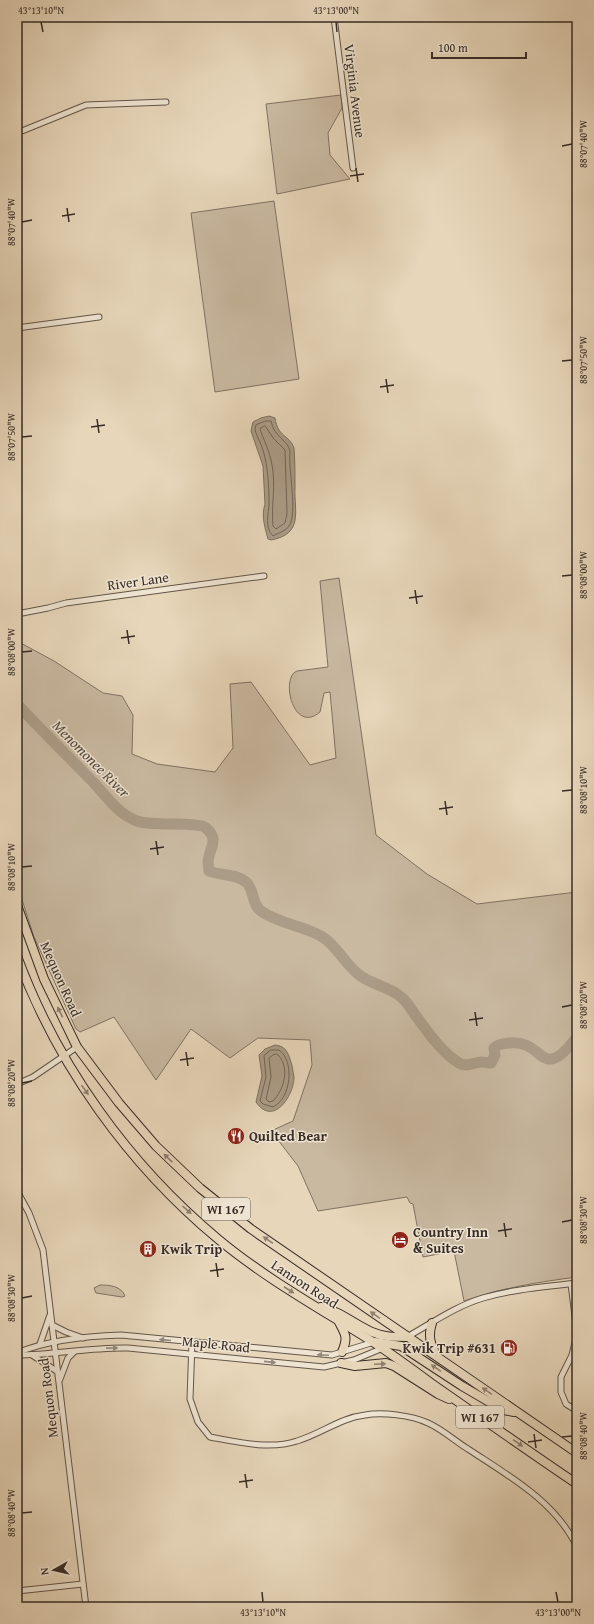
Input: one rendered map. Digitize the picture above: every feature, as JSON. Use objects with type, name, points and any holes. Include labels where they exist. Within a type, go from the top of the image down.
[{"type":"main road","name":"Mequon Road","points":[[17,905],[44,979],[78,1047]]},
{"type":"main road","name":"WI 167","points":[[17,956],[47,1026],[64,1057]]},
{"type":"main road","name":"Lannon Road","points":[[78,1047],[119,1103],[156,1146],[200,1188],[251,1229],[577,1453]]},
{"type":"main road","name":"Lannon Road","points":[[64,1057],[78,1081],[122,1140],[172,1196],[219,1240],[267,1276],[374,1342],[577,1484]]},
{"type":"main road","points":[[314,1306],[332,1310],[372,1333],[382,1336],[407,1337]]},
{"type":"main road","points":[[338,1321],[346,1335],[342,1352]]},
{"type":"main road","points":[[432,1323],[429,1332],[429,1340],[439,1359]]},
{"type":"main road","points":[[374,1342],[392,1344],[409,1350],[462,1386],[503,1410],[518,1413]]},
{"type":"main road","points":[[342,1363],[355,1366],[386,1363],[394,1366],[438,1394],[464,1406]]},
{"type":"street","name":"Virginia Avenue","points":[[334,17],[353,168]]},
{"type":"street","points":[[17,133],[86,105],[166,102]]},
{"type":"street","points":[[17,328],[100,317]]},
{"type":"street","name":"River Lane","points":[[17,614],[66,603],[264,576]]},
{"type":"street","points":[[17,1084],[33,1077],[78,1047]]},
{"type":"street","name":"Mequon Road","points":[[17,1191],[29,1213],[43,1250],[86,1607]]},
{"type":"street","points":[[574,1284],[577,1333],[572,1355],[561,1376],[561,1392],[566,1404],[577,1411]]},
{"type":"street","name":"Maple Road","points":[[17,1354],[55,1354],[115,1347],[324,1367],[364,1357],[407,1337],[451,1311],[482,1298],[518,1290],[574,1284]]},
{"type":"street","points":[[40,1344],[51,1312]]},
{"type":"street","points":[[52,1325],[66,1332],[86,1338]]},
{"type":"street","name":"Maple Road","points":[[17,1354],[40,1344],[86,1338],[121,1336],[332,1355],[374,1342],[407,1337]]},
{"type":"street","points":[[192,1342],[190,1400],[198,1422],[210,1437],[236,1442],[268,1445],[296,1442],[316,1434],[338,1422],[364,1415],[393,1414],[427,1422],[542,1500],[570,1533],[577,1548]]},
{"type":"street","points":[[59,1381],[68,1358],[74,1352]]},
{"type":"street","points":[[32,1355],[58,1372]]},
{"type":"street","points":[[17,1591],[83,1584]]},
{"type":"shaded area","points":[[341,95],[342,108],[328,133],[330,155],[350,179],[277,194],[266,104]]},
{"type":"shaded area","points":[[274,201],[299,379],[215,392],[191,213]]},
{"type":"shaded area","points":[[339,578],[376,835],[427,874],[477,904],[577,892],[577,1277],[520,1286],[492,1292],[464,1301],[454,1251],[423,1257],[413,1204],[410,1203],[407,1197],[318,1211],[298,1166],[271,1131],[293,1121],[312,1065],[310,1040],[258,1038],[230,1058],[191,1029],[156,1080],[114,1017],[80,1032],[76,1029],[34,937],[17,884],[17,641],[54,661],[103,693],[122,696],[133,715],[132,754],[157,764],[215,772],[233,748],[230,684],[251,682],[310,765],[336,758],[330,692],[324,693],[320,712],[311,717],[303,716],[296,711],[292,702],[290,683],[292,675],[297,671],[328,667],[320,581]]},
{"type":"shaded area","points":[[100,1285],[118,1288],[125,1296],[122,1297],[96,1293],[94,1288]]},
{"type":"water","points":[[269,416],[275,418],[276,424],[281,433],[289,440],[294,448],[296,513],[293,527],[289,533],[271,540],[268,539],[263,513],[265,504],[263,466],[251,431],[253,422]]},
{"type":"water","points":[[275,1045],[283,1047],[289,1056],[294,1077],[293,1085],[286,1100],[275,1110],[269,1111],[263,1109],[256,1102],[262,1076],[259,1055],[265,1049]]},
{"type":"waterway","name":"Menomonee River","points":[[17,704],[92,781],[112,804],[130,818],[144,823],[194,825],[206,828],[210,832],[213,840],[208,862],[209,871],[242,879],[249,885],[256,905],[261,911],[274,918],[317,934],[329,942],[348,964],[363,978],[396,993],[406,1001],[441,1048],[459,1063],[465,1065],[479,1062],[491,1063],[495,1055],[494,1048],[508,1043],[520,1043],[548,1059],[556,1058],[565,1051],[577,1037]]},
{"type":"place","name":"Quilted Bear","points":[[236,1136]]},
{"type":"place","name":"Country Inn & Suites","points":[[400,1240]]},
{"type":"place","name":"Kwik Trip","points":[[148,1249]]},
{"type":"place","name":"Kwik Trip #631","points":[[509,1348]]}]
